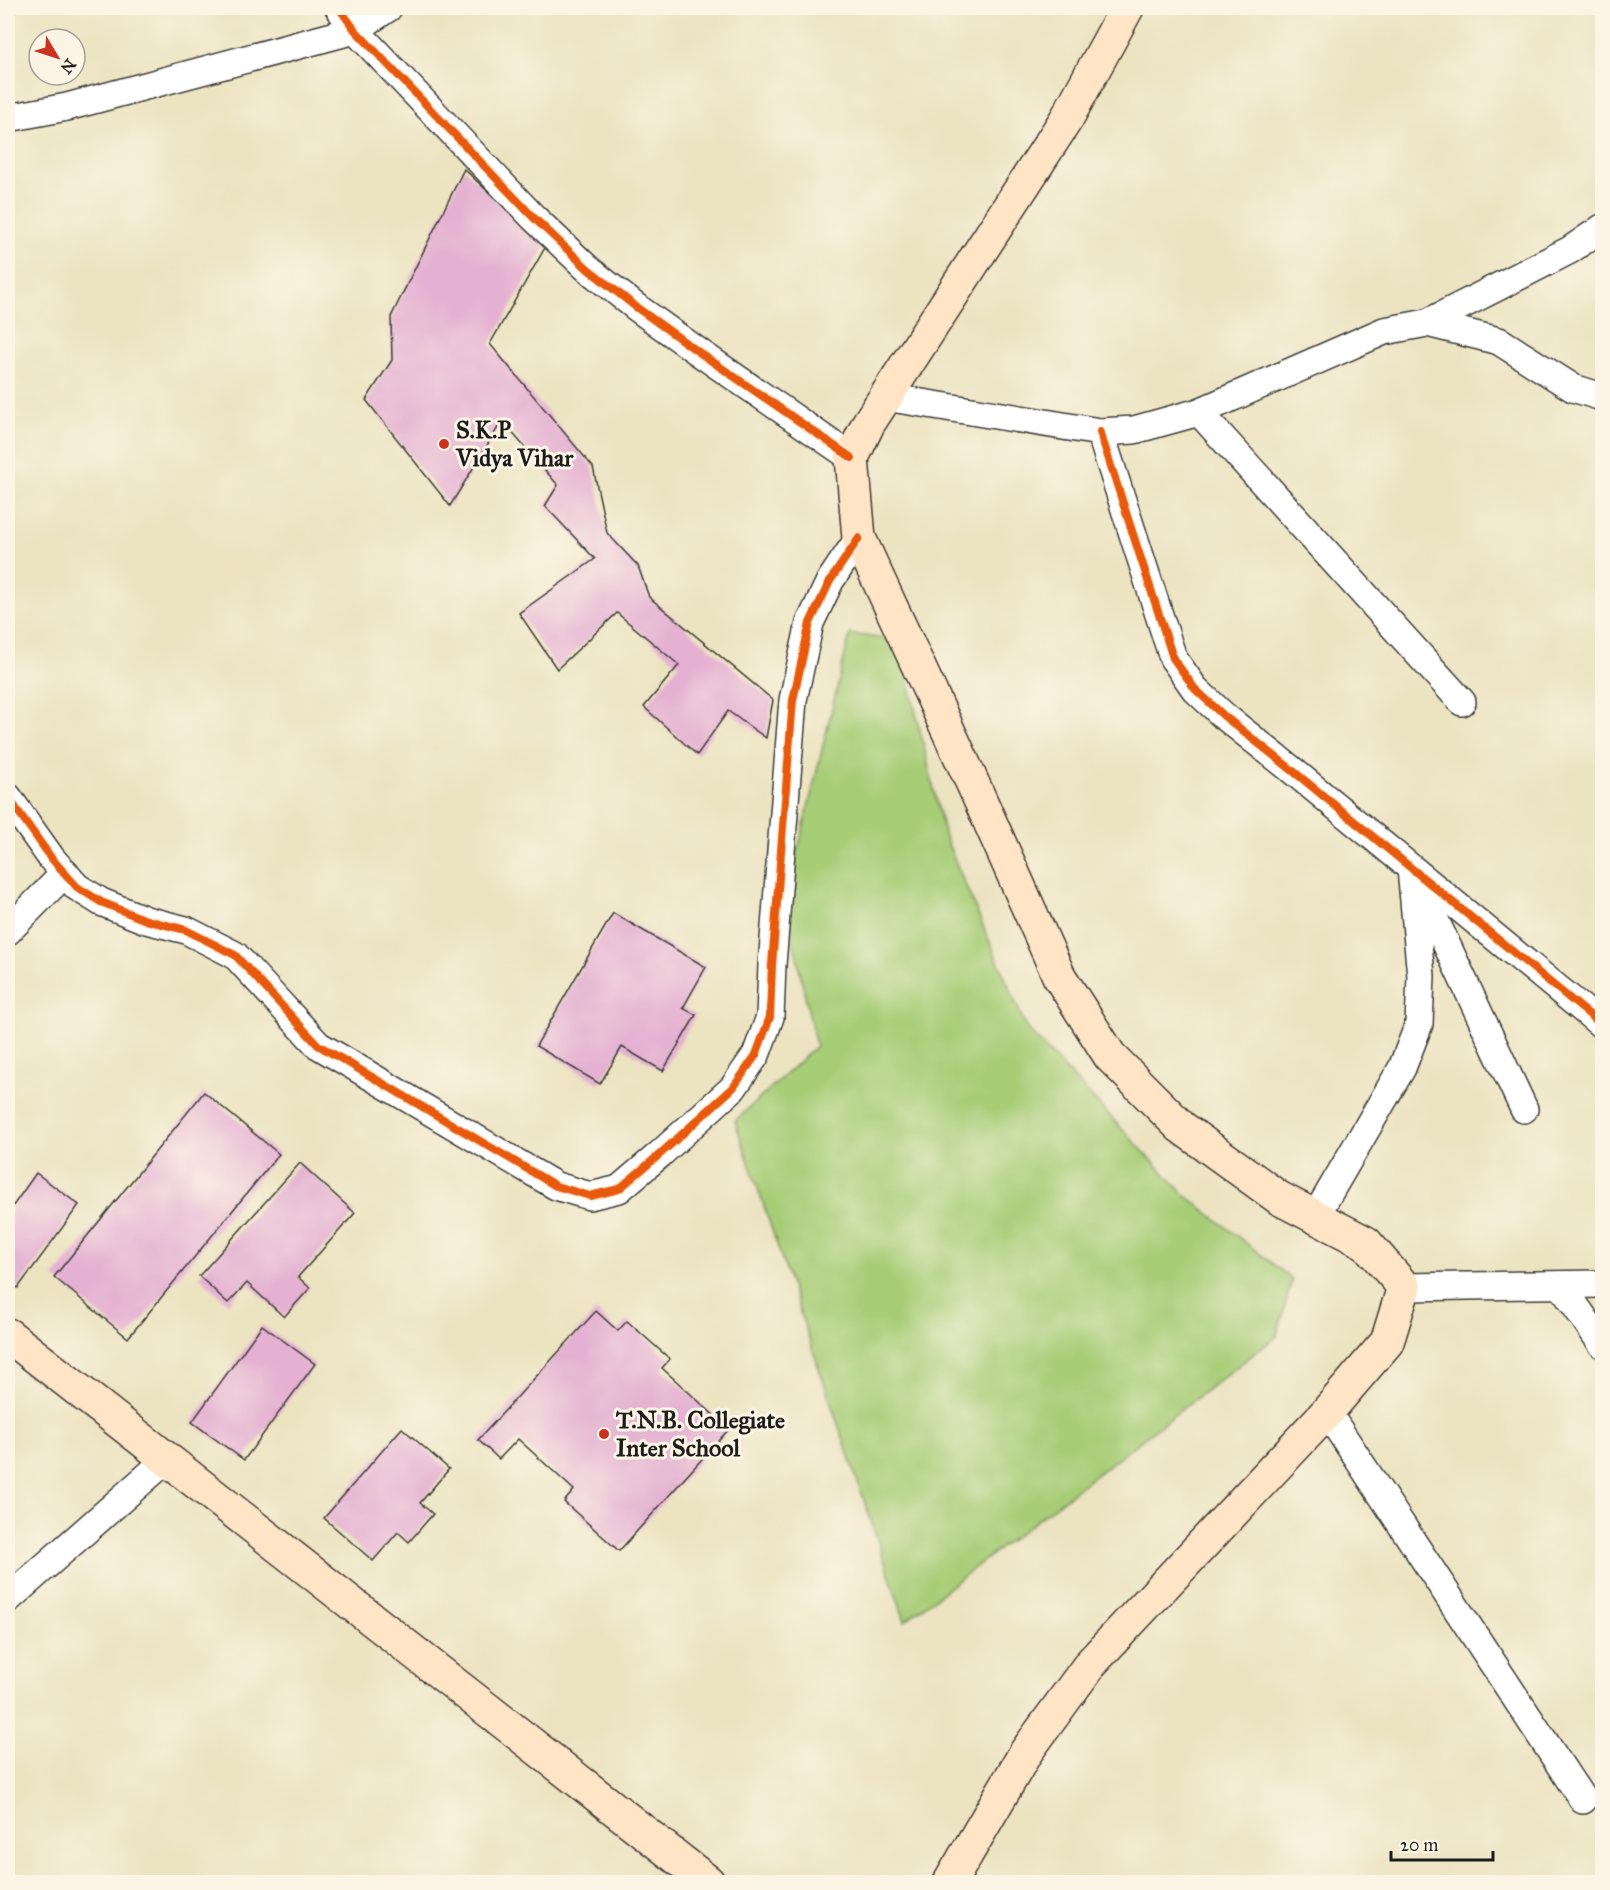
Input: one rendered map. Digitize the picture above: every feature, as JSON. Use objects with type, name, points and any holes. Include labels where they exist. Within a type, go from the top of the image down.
[{"type":"main road","points":[[950,1882],[1026,1752],[1091,1663],[1327,1412],[1387,1342],[1404,1287],[1366,1243],[1279,1198],[1181,1127],[1110,1056],[1059,976],[859,538],[852,458],[868,424],[1067,118],[1127,8]]},
{"type":"main road","points":[[8,1335],[708,1882]]},
{"type":"street","points":[[339,8],[355,30],[533,217],[588,269],[636,307],[852,458]]},
{"type":"street","points":[[8,118],[67,107],[355,30],[388,8]]},
{"type":"street","points":[[885,397],[1100,432],[1134,430],[1199,412],[1384,331],[1427,323],[1570,250],[1602,228]]},
{"type":"street","points":[[1427,323],[1499,341],[1573,387],[1602,397]]},
{"type":"street","points":[[1199,412],[1462,702]]},
{"type":"street","points":[[1100,432],[1173,658],[1195,689],[1224,716],[1602,1025]]},
{"type":"street","points":[[8,797],[52,859],[77,887],[101,902],[146,920],[186,930],[235,955],[318,1045],[556,1186],[590,1196],[619,1189],[733,1088],[756,1055],[770,1017],[793,700],[810,623],[830,581],[859,538]]},
{"type":"street","points":[[1411,869],[1524,1109]]},
{"type":"street","points":[[1315,1217],[1402,1068],[1419,1023],[1421,976],[1411,869]]},
{"type":"street","points":[[8,932],[65,873]]},
{"type":"street","points":[[1404,1287],[1602,1284]]},
{"type":"street","points":[[1562,1285],[1602,1344]]},
{"type":"street","points":[[1327,1412],[1583,1800]]},
{"type":"street","points":[[8,1599],[166,1460]]},
{"type":"green space","points":[[850,634],[899,641],[945,837],[1027,1029],[1184,1194],[1292,1279],[1277,1336],[905,1621],[735,1121],[816,1046],[785,903]]},
{"type":"building","name":"S.K.P Vidya Vihar","points":[[464,169],[546,246],[490,344],[593,467],[607,533],[638,566],[649,597],[773,700],[766,738],[728,711],[697,755],[644,707],[679,665],[617,613],[557,669],[519,613],[595,559],[545,506],[558,485],[502,421],[450,506],[366,400],[392,360],[391,317]]},
{"type":"building","points":[[613,913],[706,967],[683,1008],[696,1015],[663,1071],[622,1047],[600,1084],[536,1046]]},
{"type":"building","points":[[204,1092],[279,1154],[128,1338],[54,1277]]},
{"type":"building","points":[[300,1163],[355,1213],[298,1277],[310,1288],[284,1317],[247,1283],[228,1303],[199,1276]]},
{"type":"building","points":[[36,1173],[79,1205],[18,1288],[8,1281],[8,1213]]},
{"type":"building","name":"T.N.B. Collegiate Inter School","points":[[596,1311],[618,1331],[627,1321],[670,1359],[662,1368],[729,1429],[619,1551],[564,1502],[574,1490],[518,1439],[499,1459],[478,1440]]},
{"type":"building","points":[[262,1325],[315,1364],[244,1460],[192,1422]]},
{"type":"building","points":[[402,1428],[449,1469],[420,1503],[433,1514],[409,1542],[398,1532],[373,1561],[324,1518]]},
{"type":"cycle path","points":[[339,8],[355,30],[533,217],[588,269],[700,353],[852,458]]},
{"type":"cycle path","points":[[1100,432],[1173,658],[1195,689],[1224,716],[1602,1025]]},
{"type":"cycle path","points":[[8,797],[52,859],[77,887],[101,902],[146,920],[186,930],[235,955],[318,1045],[556,1186],[590,1196],[619,1189],[733,1088],[756,1055],[770,1017],[793,700],[810,623],[830,581],[859,538]]},
{"type":"place","name":"S.K.P Vidya Vihar","points":[[444,444]]},
{"type":"place","name":"T.N.B. Collegiate Inter School","points":[[604,1434]]}]
